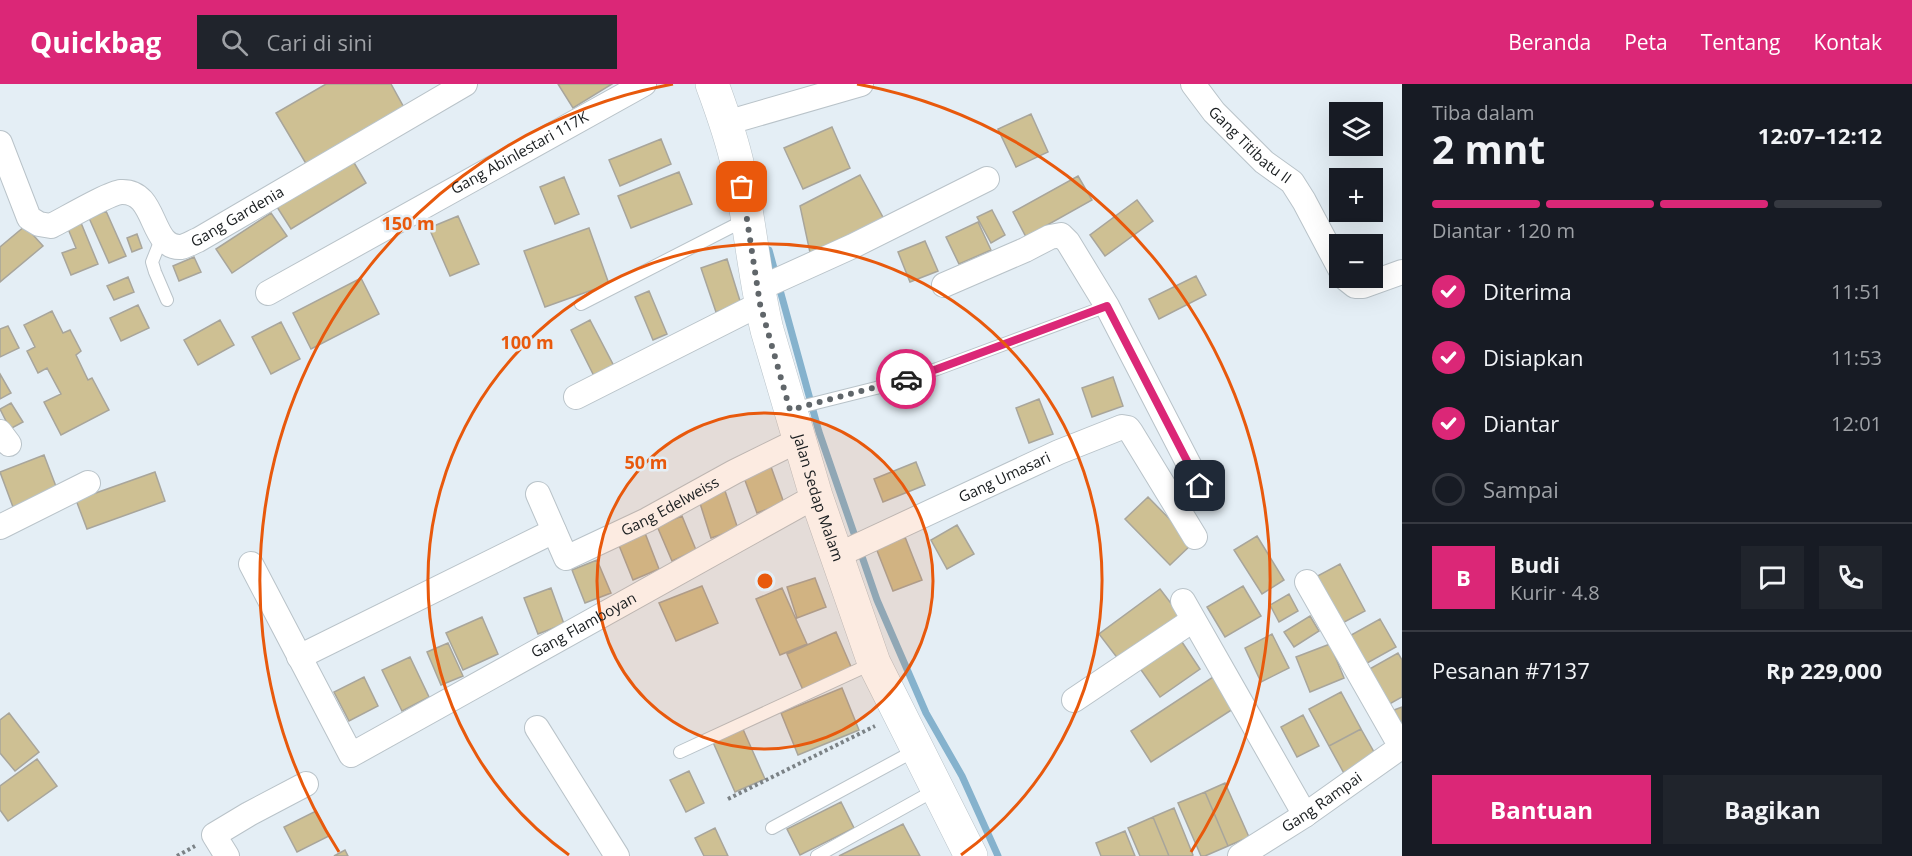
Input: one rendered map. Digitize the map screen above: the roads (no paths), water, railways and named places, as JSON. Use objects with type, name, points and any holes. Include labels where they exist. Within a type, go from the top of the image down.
[{"type":"street","name":"Gang Gardenia","points":[[162,237],[171,246],[182,247],[198,240],[465,84]]},
{"type":"street","name":"Gang Abinlestari 117K","points":[[268,292],[644,84]]},
{"type":"street","name":"Jalan Sedap Malam","points":[[712,84],[737,120],[738,166],[748,219],[768,289],[816,496],[853,549],[874,663],[971,856]]},
{"type":"street","points":[[737,120],[861,84]]},
{"type":"street","name":"Gang Titibatu II","points":[[1193,84],[1214,112],[1264,162],[1292,182],[1329,248]]},
{"type":"street","points":[[0,143],[29,218],[39,224],[51,226],[120,192],[134,194],[144,201],[162,237]]},
{"type":"street","points":[[576,397],[768,289],[987,179]]},
{"type":"street","points":[[944,285],[1050,237],[1061,235],[1068,242],[1107,306],[1200,486]]},
{"type":"street","points":[[1383,279],[1402,272]]},
{"type":"street","name":"Gang Edelweiss","points":[[538,494],[566,558],[647,520],[734,472],[798,419]]},
{"type":"street","name":"Gang Umasari","points":[[853,549],[1059,452],[1119,427],[1128,428],[1195,537]]},
{"type":"street","points":[[0,527],[88,483]]},
{"type":"street","name":"Gang Flamboyan","points":[[299,657],[351,755],[816,496]]},
{"type":"street","points":[[251,564],[299,657],[554,531]]},
{"type":"street","points":[[1307,582],[1401,747]]},
{"type":"street","points":[[1074,700],[1188,611],[1305,815]]},
{"type":"street","points":[[537,728],[616,856]]},
{"type":"street","name":"Gang Rampai","points":[[1240,856],[1305,815],[1401,747]]},
{"type":"street","points":[[227,856],[214,835],[306,784]]},
{"type":"lane","points":[[581,304],[748,219]]},
{"type":"lane","points":[[162,237],[152,262],[167,300]]},
{"type":"lane","points":[[798,419],[825,400],[876,388],[937,369],[1107,306]]},
{"type":"lane","points":[[680,752],[874,663]]},
{"type":"lane","points":[[772,828],[918,749]]},
{"type":"lane","points":[[817,856],[938,789]]},
{"type":"waterway","points":[[769,250],[819,432],[877,600],[926,713],[962,776],[998,856]]}]
